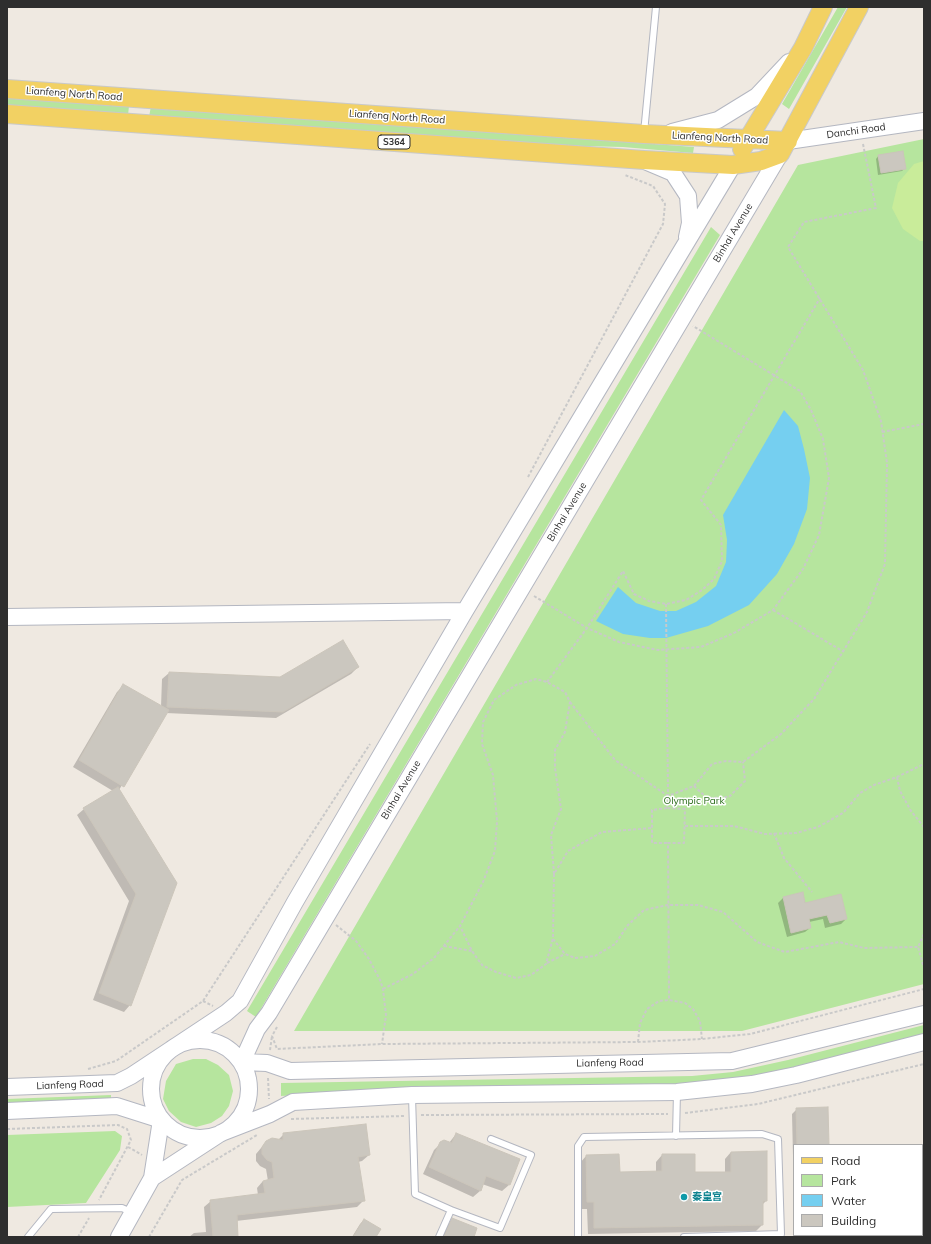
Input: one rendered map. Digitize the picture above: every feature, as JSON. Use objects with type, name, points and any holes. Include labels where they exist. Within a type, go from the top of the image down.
[{"type":"main road","points":[[823,7],[803,48],[465,611],[299,895],[240,1001],[226,1013],[170,1049],[159,1060],[152,1075],[150,1090],[153,1106],[161,1120],[174,1131],[189,1137],[205,1138],[270,1114],[293,1102],[412,1095],[677,1092],[752,1084],[924,1042]]},
{"type":"main road","name":"Binhai Avenue","points":[[242,1062],[257,1029],[274,1018],[784,148],[859,7]]},
{"type":"main road","points":[[644,134],[679,131],[718,120],[757,96],[803,48]]},
{"type":"main road","name":"Lianfeng North Road","points":[[7,89],[748,140],[784,148]]},
{"type":"main road","name":"Lianfeng North Road","points":[[7,114],[644,160],[733,165],[761,161],[784,148]]},
{"type":"main road","name":"Danchi Road","points":[[784,148],[924,121]]},
{"type":"main road","points":[[644,160],[673,173],[688,196],[690,223],[686,245]]},
{"type":"main road","points":[[7,617],[465,611]]},
{"type":"main road","name":"Lianfeng Road","points":[[267,1063],[290,1071],[732,1060],[924,1014]]},
{"type":"main road","points":[[152,1178],[235,1124],[244,1110],[248,1100],[248,1078],[242,1062],[231,1050],[217,1042],[201,1039],[185,1042],[170,1049]]},
{"type":"main road","name":"Lianfeng Road","points":[[7,1087],[117,1083],[131,1076],[170,1049]]},
{"type":"main road","points":[[242,1062],[267,1063]]},
{"type":"main road","points":[[7,1112],[116,1106],[161,1120]]},
{"type":"main road","points":[[119,1237],[152,1178],[161,1120]]},
{"type":"lane","points":[[644,134],[656,7]]},
{"type":"lane","points":[[676,1136],[677,1092]]},
{"type":"lane","points":[[412,1095],[415,1194],[451,1210],[500,1228],[531,1155],[491,1139]]},
{"type":"lane","points":[[578,1237],[578,1146],[584,1137],[762,1134],[778,1139],[781,1234],[684,1237]]},
{"type":"lane","points":[[28,1237],[51,1209],[122,1208],[132,1213]]},
{"type":"lane","points":[[439,1237],[451,1210]]},
{"type":"path","points":[[668,796],[694,786],[712,764],[726,761],[743,762],[781,734],[814,699],[867,612],[885,564],[887,463],[881,421],[863,370],[788,246],[804,222],[876,208],[862,139]]},
{"type":"path","points":[[528,478],[663,224],[665,204],[653,186],[625,175]]},
{"type":"path","points":[[547,682],[587,628],[623,571],[634,594],[649,601],[666,604],[686,600],[702,590],[714,579],[722,560],[721,526],[701,500],[820,298]]},
{"type":"path","points":[[531,594],[587,628],[619,642],[658,650],[701,647],[734,633],[773,610],[803,569],[819,535],[829,478],[823,439],[811,410],[800,392],[691,325]]},
{"type":"path","points":[[882,432],[924,424]]},
{"type":"path","points":[[666,604],[667,808]]},
{"type":"path","points":[[773,610],[844,652]]},
{"type":"path","points":[[383,989],[413,974],[434,958],[460,926],[483,882],[495,851],[496,814],[493,775],[482,744],[483,722],[494,700],[516,685],[536,679],[547,682],[565,692],[570,702],[615,760],[668,796]]},
{"type":"path","points":[[546,964],[552,938],[554,874],[551,835],[561,809],[555,768],[555,750],[565,732],[570,702]]},
{"type":"path","points":[[87,1069],[116,1061],[203,1001],[370,743]]},
{"type":"path","points":[[694,786],[707,798],[729,797],[746,781],[743,762]]},
{"type":"path","points":[[685,826],[734,826],[765,834],[796,833],[818,827],[843,813],[860,793],[874,785],[898,777],[924,764]]},
{"type":"path","points":[[898,777],[900,791],[910,811],[924,827]]},
{"type":"path","points":[[667,808],[685,809],[685,826],[684,844],[652,843],[652,810],[667,808]]},
{"type":"path","points":[[554,874],[568,851],[602,832],[652,828]]},
{"type":"path","points":[[774,833],[784,858],[812,892]]},
{"type":"path","points":[[668,843],[669,1000]]},
{"type":"path","points":[[552,938],[565,954],[575,958],[595,956],[616,944],[628,925],[644,910],[668,905],[698,905],[723,912],[758,942],[785,952],[839,942],[864,948],[918,947]]},
{"type":"path","points":[[332,931],[335,924],[356,941],[369,959],[383,989],[386,1015],[382,1044]]},
{"type":"path","points":[[460,926],[472,951],[482,965],[496,972],[516,978],[531,975],[546,964],[565,954]]},
{"type":"path","points":[[924,934],[918,947],[924,968]]},
{"type":"path","points":[[444,946],[472,951]]},
{"type":"path","points":[[272,1036],[277,1049],[382,1044],[638,1042],[702,1039],[750,1034],[924,990]]},
{"type":"path","points":[[638,1042],[640,1023],[647,1009],[659,1001],[669,1000],[684,1003],[693,1009],[700,1021],[702,1039]]},
{"type":"path","points":[[270,1114],[267,1063],[274,1018]]},
{"type":"path","points":[[290,1119],[412,1115],[677,1114],[758,1104],[924,1064]]},
{"type":"path","points":[[7,1129],[118,1125],[127,1129],[131,1140],[78,1237]]},
{"type":"path","points":[[149,1237],[182,1180],[261,1132]]},
{"type":"green space","points":[[838,7],[847,7],[789,109],[782,104]]},
{"type":"green space","points":[[7,96],[129,106],[128,115],[7,106]]},
{"type":"green space","points":[[151,106],[694,147],[693,153],[623,147],[543,145],[149,117]]},
{"type":"green space","name":"Olympic Park","points":[[924,139],[924,984],[742,1031],[294,1031],[798,165]]},
{"type":"green space","points":[[924,161],[924,241],[920,241],[903,229],[892,208],[898,183],[914,164]]},
{"type":"green space","points":[[711,227],[720,235],[256,1017],[247,1011]]},
{"type":"green space","points":[[924,1025],[924,1035],[790,1070],[737,1080],[697,1084],[423,1088],[281,1096],[281,1083],[692,1076],[733,1072],[788,1060]]},
{"type":"green space","points":[[193,1059],[206,1059],[218,1065],[229,1075],[233,1091],[229,1106],[222,1116],[211,1123],[196,1127],[181,1122],[169,1111],[163,1099],[166,1081],[176,1064]]},
{"type":"green space","points":[[111,1095],[111,1102],[7,1106],[7,1099]]},
{"type":"green space","points":[[115,1131],[122,1136],[120,1150],[86,1203],[7,1207],[7,1135]]},
{"type":"water","points":[[784,410],[798,426],[810,478],[807,509],[794,544],[777,574],[749,605],[708,626],[666,638],[650,638],[623,634],[596,621],[618,587],[636,603],[660,611],[676,611],[696,602],[716,586],[726,562],[727,540],[723,515]]},
{"type":"building","points":[[903,151],[906,169],[881,173],[878,155]]},
{"type":"building","points":[[343,640],[359,667],[283,712],[167,707],[169,672],[280,677]]},
{"type":"building","points":[[123,684],[169,710],[124,787],[79,760]]},
{"type":"building","points":[[118,787],[177,883],[131,1006],[99,993],[136,894],[83,808]]},
{"type":"building","points":[[803,892],[805,903],[841,894],[847,919],[830,923],[827,915],[809,919],[811,928],[791,933],[783,897]]},
{"type":"building","points":[[828,1107],[829,1144],[797,1144],[796,1108]]},
{"type":"building","points":[[366,1124],[370,1155],[358,1157],[365,1201],[237,1215],[238,1237],[213,1237],[210,1200],[265,1193],[263,1181],[274,1178],[272,1162],[267,1160],[262,1154],[262,1147],[266,1141],[272,1138],[283,1140],[283,1133]]},
{"type":"building","points":[[456,1133],[520,1159],[510,1185],[486,1176],[481,1191],[429,1167],[440,1142],[444,1140],[452,1143]]},
{"type":"building","points":[[767,1151],[767,1201],[763,1201],[763,1225],[594,1228],[594,1202],[587,1202],[586,1155],[619,1154],[620,1172],[662,1171],[662,1154],[695,1154],[695,1172],[731,1172],[731,1152]]},
{"type":"building","points":[[452,1218],[477,1228],[474,1237],[444,1237]]},
{"type":"building","points":[[364,1219],[381,1229],[376,1237],[353,1237]]},
{"type":"place","name":"秦皇宫","points":[[684,1197]]}]
